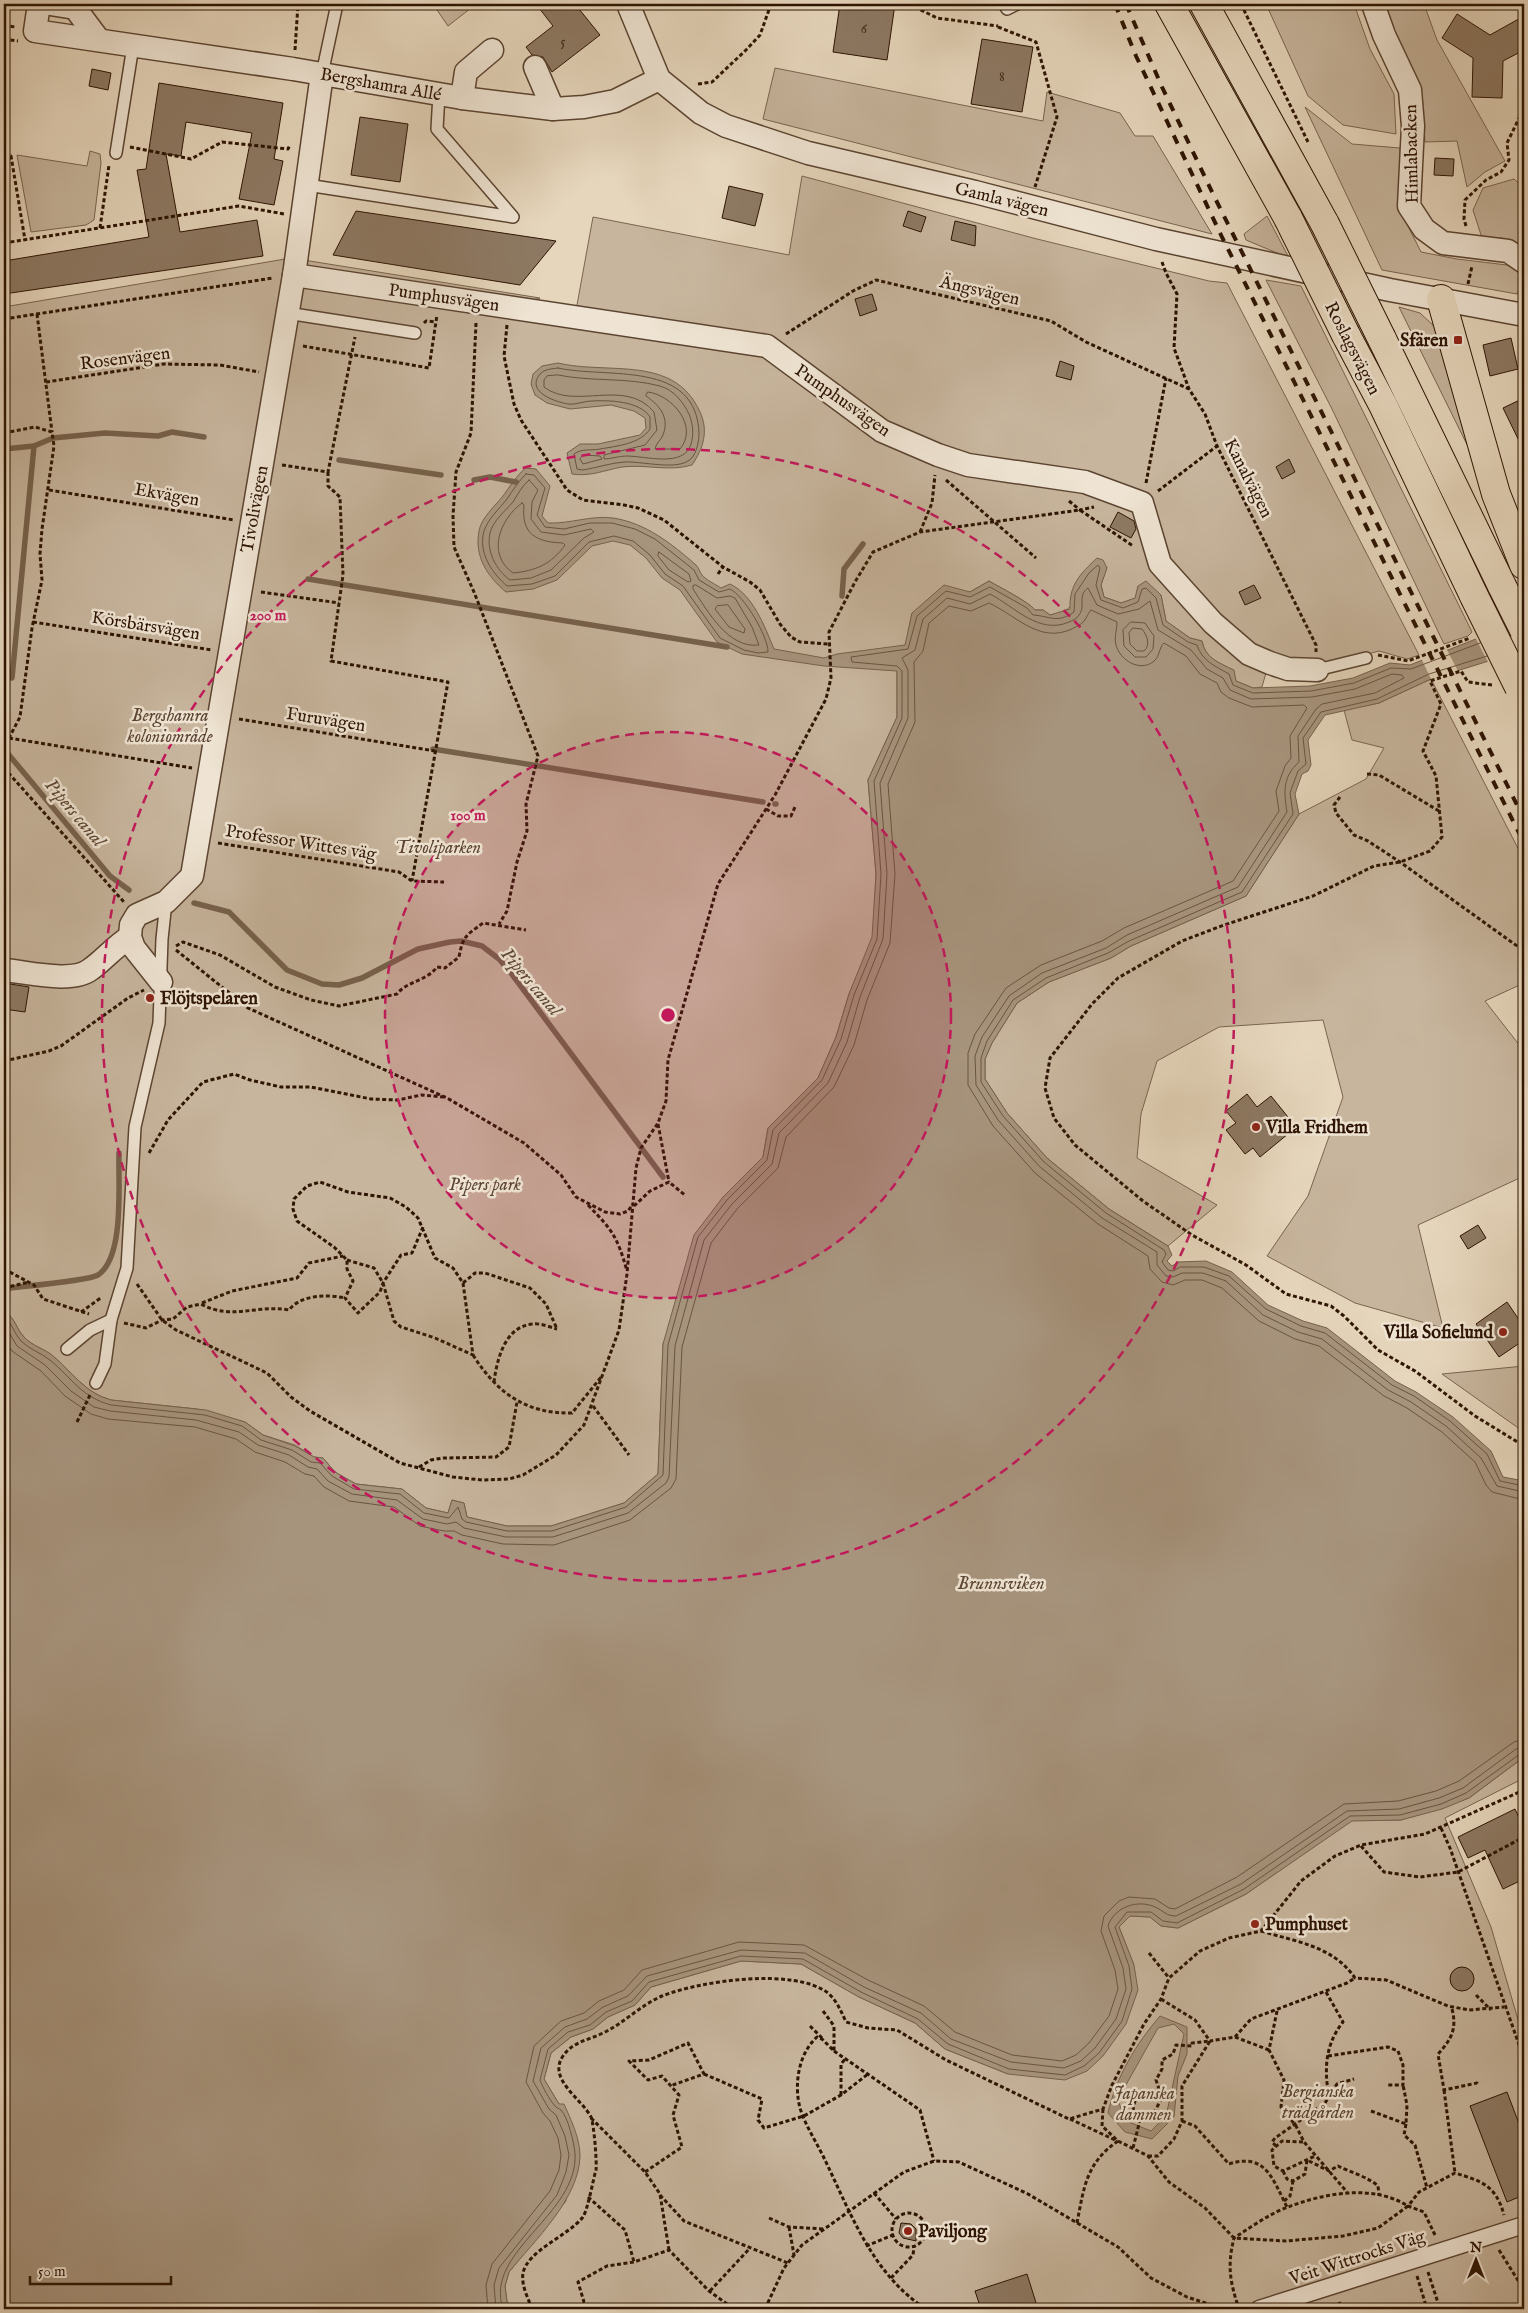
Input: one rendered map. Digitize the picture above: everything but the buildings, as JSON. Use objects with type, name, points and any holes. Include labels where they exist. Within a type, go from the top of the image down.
[{"type":"main road","name":"Roslagsvägen","points":[[1169,4],[1288,218],[1383,405],[1522,693]]},
{"type":"main road","name":"Roslagsvägen","points":[[1204,4],[1325,224],[1524,630]]},
{"type":"main road","points":[[1453,295],[1496,494],[1524,565]]},
{"type":"street","name":"Bergshamra Allé","points":[[39,4],[35,31],[293,69],[462,98],[554,109],[615,100],[659,80]]},
{"type":"street","points":[[50,4],[75,8],[99,40]]},
{"type":"street","points":[[628,4],[659,80]]},
{"type":"street","name":"Himlabacken","points":[[1373,4],[1384,35],[1410,90],[1413,126],[1408,206],[1424,230],[1443,243],[1508,251],[1524,262]]},
{"type":"street","points":[[462,98],[466,72],[492,50]]},
{"type":"street","points":[[535,67],[554,109]]},
{"type":"street","name":"Tivolivägen","points":[[137,915],[166,902],[192,876],[294,275],[322,74]]},
{"type":"street","name":"Gamla vägen","points":[[659,80],[701,112],[726,126],[808,153],[975,192],[1156,239],[1390,290],[1453,295],[1524,315]]},
{"type":"street","name":"Pumphusvägen","points":[[294,275],[768,346],[882,431],[968,466],[1085,482],[1142,503]]},
{"type":"street","points":[[1142,503],[1160,564],[1213,623],[1249,654],[1288,669],[1317,670]]},
{"type":"street","points":[[4,970],[74,977],[90,971],[124,941],[137,915]]},
{"type":"street","points":[[124,941],[134,948],[161,982]]},
{"type":"street","name":"Veit Wittrocks Väg","points":[[1259,2309],[1524,2225]]},
{"type":"lane","points":[[322,74],[337,4]]},
{"type":"lane","points":[[117,149],[133,46]]},
{"type":"lane","points":[[307,185],[513,217],[437,129],[439,94]]},
{"type":"lane","points":[[287,313],[415,333]]},
{"type":"lane","points":[[1317,670],[1366,658]]},
{"type":"lane","points":[[96,1383],[105,1364],[111,1320],[128,1268],[135,1127],[159,1023],[162,939],[166,902]]},
{"type":"lane","points":[[67,1349],[90,1330],[111,1320]]},
{"type":"path","points":[[293,69],[298,4]]},
{"type":"path","points":[[697,84],[712,82],[760,35],[771,4]]},
{"type":"path","points":[[909,4],[937,18],[998,27],[1036,42],[1057,117],[1033,194]]},
{"type":"path","points":[[1241,4],[1311,147]]},
{"type":"path","points":[[998,27],[1009,5]]},
{"type":"path","points":[[1453,295],[1472,272],[1474,246],[1464,219],[1465,200],[1486,180],[1502,172],[1509,160],[1507,143],[1524,108]]},
{"type":"path","points":[[100,228],[109,164],[117,149],[191,160],[222,142],[288,149],[292,142]]},
{"type":"path","points":[[4,155],[10,156],[25,240]]},
{"type":"path","points":[[4,243],[239,206],[302,218]]},
{"type":"path","name":"Kanalvägen","points":[[1162,258],[1166,273],[1177,294],[1174,348],[1190,389],[1205,414],[1217,446],[1316,645],[1317,670]]},
{"type":"path","points":[[4,319],[294,275]]},
{"type":"path","name":"Ängsvägen","points":[[768,346],[853,291],[876,280],[1051,321],[1086,342],[1190,389]]},
{"type":"path","points":[[282,343],[429,368],[440,297]]},
{"type":"path","points":[[476,302],[471,433],[456,472],[453,516],[454,547],[474,592],[538,756],[526,804],[527,831],[517,862],[507,911],[499,924]]},
{"type":"path","points":[[510,307],[504,338],[504,356],[514,404],[521,420],[567,490],[583,500],[624,504],[664,520],[723,567],[750,582],[760,590],[780,624],[791,637],[800,642],[828,644]]},
{"type":"path","points":[[9,738],[20,717],[33,622],[42,580],[40,554],[54,442],[37,314]]},
{"type":"path","points":[[357,324],[328,472],[328,486],[340,497],[342,582],[331,662],[448,682],[412,881],[444,882]]},
{"type":"path","name":"Rosenvägen","points":[[46,382],[164,364],[220,365],[277,375]]},
{"type":"path","points":[[1142,503],[1166,378]]},
{"type":"path","points":[[4,433],[35,427],[52,435]]},
{"type":"path","points":[[1142,503],[1217,446]]},
{"type":"path","points":[[262,462],[328,472]]},
{"type":"path","points":[[920,532],[932,503],[936,471],[1036,558]]},
{"type":"path","name":"Ekvägen","points":[[49,490],[252,522]]},
{"type":"path","points":[[128,1268],[162,1320],[176,1330],[267,1373],[291,1397],[310,1410],[400,1463],[453,1477],[482,1480],[509,1479],[523,1476],[556,1455],[584,1425],[593,1406],[619,1330],[627,1274],[636,1168],[641,1148],[658,1124],[666,1101],[668,1060],[718,884],[766,809],[826,699],[831,678],[828,644],[829,632],[873,552],[920,532],[1080,510],[1160,564]]},
{"type":"path","points":[[718,574],[723,567]]},
{"type":"path","points":[[240,589],[339,604]]},
{"type":"path","name":"Körsbärsvägen","points":[[33,622],[230,653]]},
{"type":"path","points":[[1381,654],[1408,661],[1471,637]]},
{"type":"path","points":[[1468,682],[1461,671],[1430,681],[1441,704],[1423,751],[1436,776],[1442,837],[1430,851],[1400,862],[1374,866],[1313,896],[1182,941],[1118,978],[1092,1004],[1050,1058],[1045,1088],[1054,1118],[1075,1144],[1143,1201],[1192,1235],[1246,1265],[1286,1294],[1331,1306],[1344,1316],[1378,1350],[1415,1371],[1475,1416],[1524,1446]]},
{"type":"path","name":"Furuvägen","points":[[219,715],[428,750],[436,749]]},
{"type":"path","points":[[4,740],[9,738],[57,745],[210,771]]},
{"type":"path","points":[[4,768],[137,915]]},
{"type":"path","points":[[1367,774],[1379,775],[1440,812]]},
{"type":"path","points":[[1340,797],[1334,805],[1336,813],[1354,835],[1368,841],[1400,862],[1524,951]]},
{"type":"path","points":[[766,809],[778,816],[791,816],[795,807]]},
{"type":"path","name":"Professor Wittes väg","points":[[198,840],[399,872],[412,881]]},
{"type":"path","points":[[526,930],[484,923],[465,934],[459,957],[451,965],[445,968],[438,967],[425,978],[402,988],[397,994],[339,1006],[311,1000],[275,987],[220,955],[183,942],[173,948],[248,1008],[447,1098],[524,1143],[561,1175],[576,1197],[605,1212],[620,1214],[628,1211],[650,1191],[669,1182]]},
{"type":"path","points":[[4,1061],[49,1051],[60,1046],[128,998],[161,982]]},
{"type":"path","points":[[132,1183],[168,1120],[203,1082],[234,1074],[250,1080],[281,1087],[311,1087],[371,1099],[398,1100],[421,1095],[447,1098]]},
{"type":"path","points":[[658,1124],[669,1182],[686,1196]]},
{"type":"path","points":[[473,1355],[463,1283],[453,1268],[435,1258],[423,1227],[412,1212],[390,1198],[348,1192],[320,1182],[307,1186],[294,1199],[293,1209],[297,1220],[334,1247],[347,1260],[374,1268],[382,1283],[394,1321],[401,1327],[435,1338],[473,1355],[494,1382],[517,1402],[550,1413],[572,1413],[605,1373]]},
{"type":"path","points":[[584,1202],[610,1227],[617,1240],[627,1274]]},
{"type":"path","points":[[201,1304],[212,1310],[238,1314],[274,1307],[289,1310],[294,1302],[307,1298],[333,1296],[345,1298],[358,1313],[380,1292],[382,1283],[402,1255],[412,1253],[423,1227]]},
{"type":"path","points":[[4,1269],[37,1287],[43,1299],[111,1320],[146,1328],[162,1320],[173,1319],[187,1306],[201,1304],[232,1291],[297,1278],[309,1263],[343,1256]]},
{"type":"path","points":[[345,1298],[353,1281],[347,1269],[347,1260]]},
{"type":"path","points":[[463,1283],[475,1273],[485,1272],[530,1288],[546,1304],[557,1329],[535,1323],[525,1326],[508,1339],[498,1358],[494,1382]]},
{"type":"path","points":[[4,1288],[29,1282]]},
{"type":"path","points":[[77,1422],[96,1383]]},
{"type":"path","points":[[419,1467],[431,1460],[496,1457],[509,1447],[517,1402]]},
{"type":"path","points":[[593,1406],[629,1455]]},
{"type":"path","points":[[1261,1931],[1301,1881],[1334,1856],[1361,1845],[1425,1834],[1524,1790]]},
{"type":"path","points":[[1441,1828],[1524,2059]]},
{"type":"path","points":[[1361,1845],[1384,1872],[1420,1877],[1458,1872],[1524,1837]]},
{"type":"path","points":[[1118,2141],[1102,2126],[1103,2110],[1112,2085],[1144,2024],[1161,2000],[1169,1978],[1200,1951],[1229,1938],[1261,1931],[1328,1952],[1345,1963],[1355,1978]]},
{"type":"path","points":[[1149,1954],[1169,1978]]},
{"type":"path","points":[[1235,2037],[1251,2019],[1326,1992],[1355,1978],[1386,1980],[1448,2006],[1491,2010],[1504,2007]]},
{"type":"path","points":[[788,2263],[684,2221],[660,2194],[645,2172],[591,2118],[562,2081],[559,2070],[562,2057],[577,2043],[604,2033],[660,1997],[686,1989],[734,1981],[778,1979],[805,1982],[827,1992],[837,2002],[846,2022],[868,2028],[897,2030],[946,2060],[1148,2156],[1169,2182],[1205,2208],[1234,2238],[1286,2240],[1343,2236],[1378,2228],[1408,2206],[1419,2192],[1455,2173],[1485,2183],[1502,2206],[1508,2230]]},
{"type":"path","points":[[1326,1992],[1343,2022],[1335,2032],[1324,2073],[1329,2098]]},
{"type":"path","points":[[1476,1995],[1491,2010]]},
{"type":"path","points":[[1161,2000],[1195,2020],[1210,2041]]},
{"type":"path","points":[[1452,2009],[1456,2022],[1451,2040],[1438,2054],[1455,2173]]},
{"type":"path","points":[[1277,2010],[1269,2050],[1284,2080],[1281,2107],[1296,2126],[1304,2142],[1347,2192]]},
{"type":"path","points":[[823,2012],[834,2026],[834,2051]]},
{"type":"path","points":[[810,2026],[834,2051],[920,2110],[934,2161]]},
{"type":"path","points":[[822,2039],[817,2037],[810,2043],[798,2071],[800,2108],[866,2246],[906,2297],[926,2309]]},
{"type":"path","points":[[1140,2120],[1152,2116],[1162,2098],[1156,2080],[1162,2069],[1162,2060],[1173,2054],[1176,2045],[1192,2046],[1192,2043],[1235,2037],[1269,2050]]},
{"type":"path","points":[[1148,2156],[1158,2156],[1174,2139],[1182,2122],[1182,2086],[1210,2041]]},
{"type":"path","points":[[645,2172],[682,2147],[673,2116],[678,2095],[662,2076],[648,2080],[629,2061],[649,2060],[688,2043],[704,2074],[762,2099],[758,2120],[764,2128],[804,2116],[841,2095],[868,2074]]},
{"type":"path","points":[[1328,2056],[1388,2047],[1398,2051],[1403,2065],[1403,2085],[1407,2105],[1404,2135],[1415,2145],[1427,2188]]},
{"type":"path","points":[[841,2095],[841,2064],[846,2058]]},
{"type":"path","points":[[670,2086],[704,2074]]},
{"type":"path","points":[[1276,2146],[1272,2142],[1275,2138],[1296,2126],[1324,2104],[1337,2084],[1354,2079]]},
{"type":"path","points":[[1444,2090],[1477,2083],[1479,2085]]},
{"type":"path","points":[[1387,2085],[1403,2085]]},
{"type":"path","points":[[1138,2095],[1133,2106],[1134,2116],[1140,2120]]},
{"type":"path","points":[[1069,2119],[1103,2110]]},
{"type":"path","points":[[1370,2111],[1406,2124]]},
{"type":"path","points":[[532,2309],[524,2285],[523,2272],[532,2256],[553,2243],[584,2216],[596,2167],[591,2118]]},
{"type":"path","points":[[1133,2148],[1140,2120]]},
{"type":"path","points":[[1182,2122],[1195,2126],[1229,2164],[1242,2160],[1254,2162],[1269,2172],[1287,2207]]},
{"type":"path","points":[[1077,2223],[1088,2171],[1104,2150],[1118,2141]]},
{"type":"path","points":[[1293,2181],[1287,2179],[1283,2171],[1274,2166],[1272,2150],[1282,2141],[1304,2142]]},
{"type":"path","points":[[1283,2171],[1315,2156]]},
{"type":"path","points":[[1284,2201],[1290,2196],[1293,2181],[1305,2174],[1307,2160]]},
{"type":"path","points":[[1307,2160],[1329,2171]]},
{"type":"path","points":[[765,2309],[788,2263],[802,2245],[904,2172],[934,2161],[959,2162],[1028,2194],[1118,2248],[1151,2278],[1187,2297],[1224,2309]]},
{"type":"path","points":[[1329,2171],[1338,2166],[1362,2178],[1372,2179],[1378,2186],[1379,2195]]},
{"type":"path","points":[[1239,2309],[1230,2282],[1229,2258],[1234,2238],[1287,2207],[1347,2192],[1397,2199],[1408,2206],[1424,2212],[1433,2231],[1446,2250]]},
{"type":"path","points":[[874,2193],[896,2219]]},
{"type":"path","points":[[660,2194],[669,2250],[710,2291],[734,2309]]},
{"type":"path","points":[[588,2197],[626,2230],[634,2262]]},
{"type":"path","points":[[911,2213],[920,2216],[926,2224],[926,2233],[922,2242],[914,2247],[904,2246],[897,2242],[893,2235],[892,2227],[896,2219],[903,2214],[911,2213]]},
{"type":"path","points":[[769,2218],[789,2227],[824,2229]]},
{"type":"path","points":[[789,2227],[794,2255]]},
{"type":"path","points":[[866,2246],[893,2235]]},
{"type":"path","points":[[1489,2236],[1524,2290]]},
{"type":"path","points":[[891,2278],[913,2255],[914,2247]]},
{"type":"path","points":[[710,2291],[750,2248]]},
{"type":"path","points":[[596,2309],[584,2302],[578,2282],[607,2266],[634,2262],[669,2250]]},
{"type":"path","points":[[1423,2257],[1440,2309]]},
{"type":"path","points":[[1338,2299],[1342,2309]]},
{"type":"green space","points":[[433,4],[468,4],[471,8],[448,26]]},
{"type":"green space","points":[[1266,4],[1354,4],[1370,49],[1394,94],[1396,134],[1343,125],[1308,96]]},
{"type":"green space","points":[[1383,4],[1424,4],[1437,40],[1505,161],[1485,172],[1467,187],[1457,141],[1425,142],[1423,113]]},
{"type":"green space","points":[[775,68],[1043,121],[1047,92],[1120,113],[1135,136],[1153,136],[1212,234],[763,119]]},
{"type":"green space","points":[[1305,107],[1352,144],[1400,148],[1400,210],[1421,252],[1457,259],[1515,266],[1524,281],[1517,294],[1382,270]]},
{"type":"green space","points":[[90,151],[100,154],[101,163],[94,220],[86,225],[31,232],[17,155],[87,166]]},
{"type":"green space","name":"Tivoliparken","points":[[802,176],[1037,239],[1209,281],[1227,283],[1419,655],[1407,659],[1379,651],[1364,655],[1367,663],[1308,678],[1267,669],[1262,687],[1253,688],[1236,681],[1233,670],[1209,656],[1202,641],[1190,638],[1166,621],[1161,595],[1138,586],[1136,598],[1121,603],[1104,597],[1101,585],[1107,567],[1075,604],[1059,613],[1050,615],[1043,610],[1035,610],[989,581],[970,592],[912,613],[906,645],[897,671],[897,717],[868,780],[876,874],[873,937],[849,994],[836,1037],[818,1078],[768,1128],[763,1157],[723,1197],[663,1344],[658,1474],[624,1503],[551,1526],[507,1526],[467,1517],[464,1503],[452,1500],[448,1513],[426,1508],[402,1489],[356,1484],[335,1472],[323,1458],[314,1457],[295,1445],[263,1435],[245,1422],[197,1409],[111,1400],[94,1393],[53,1356],[27,1340],[4,1310],[4,307],[291,258],[540,298],[512,306],[575,316],[593,217],[789,255]]},
{"type":"green space","points":[[1514,179],[1524,188],[1524,246],[1502,238],[1482,238],[1473,210],[1483,188]]},
{"type":"green space","points":[[1267,216],[1289,258],[1246,240],[1244,234]]},
{"type":"green space","points":[[1266,280],[1301,286],[1472,632],[1468,636],[1444,644],[1332,409]]},
{"type":"green space","points":[[1399,307],[1420,313],[1434,326],[1484,479]]},
{"type":"green space","points":[[1431,679],[1524,860],[1524,983],[1485,1001],[1524,1051],[1524,1176],[1418,1225],[1443,1328],[1355,1303],[1267,1256],[1308,1196],[1343,1097],[1323,1020],[1219,1027],[1157,1061],[1141,1114],[1137,1158],[1217,1205],[1168,1246],[1109,1209],[1047,1158],[1007,1113],[985,1079],[985,1059],[992,1043],[1017,1003],[1049,982],[1111,958],[1131,946],[1246,896],[1299,814],[1366,779],[1384,748],[1352,740],[1344,710],[1379,703]]},
{"type":"green space","points":[[1524,1366],[1524,1432],[1442,1374]]},
{"type":"green space","name":"Bergianska trädgården","points":[[1524,1757],[1524,1778],[1445,1818],[1491,1927],[1524,2040],[1524,2309],[508,2309],[505,2286],[509,2272],[566,2201],[559,2104],[544,2079],[551,2053],[571,2037],[593,2029],[608,2017],[635,2005],[651,1987],[741,1961],[801,1964],[859,1997],[915,2023],[945,2049],[1008,2074],[1134,1965],[1119,1927],[1130,1916],[1150,1917],[1161,1926],[1178,1928],[1246,1894],[1352,1820],[1401,1820],[1469,1798]]},
{"type":"water","points":[[558,363],[638,370],[657,374],[674,382],[689,394],[703,419],[704,440],[692,465],[675,468],[622,467],[591,474],[572,474],[567,453],[580,444],[598,444],[640,435],[646,428],[645,418],[634,411],[611,405],[570,409],[547,403],[535,395],[531,384],[533,374],[542,366]]},
{"type":"water","name":"Brunnsviken","points":[[525,468],[536,469],[550,486],[542,516],[548,523],[605,517],[637,524],[668,542],[696,565],[702,575],[708,580],[721,588],[730,584],[745,595],[757,612],[774,649],[824,658],[837,654],[905,645],[912,613],[944,585],[970,592],[989,581],[1035,610],[1043,610],[1050,615],[1070,609],[1071,593],[1077,580],[1097,558],[1103,560],[1107,568],[1101,585],[1104,597],[1121,603],[1135,598],[1138,586],[1146,581],[1161,595],[1166,621],[1190,638],[1202,641],[1209,656],[1234,670],[1236,681],[1253,688],[1310,686],[1353,678],[1390,663],[1410,665],[1524,620],[1524,650],[1431,679],[1379,703],[1325,715],[1308,740],[1311,765],[1308,771],[1302,774],[1295,794],[1299,814],[1246,896],[1131,946],[1111,958],[1049,982],[1017,1003],[992,1043],[985,1059],[985,1079],[1007,1113],[1047,1158],[1109,1209],[1168,1246],[1172,1255],[1167,1261],[1172,1266],[1178,1262],[1206,1261],[1232,1272],[1268,1305],[1303,1321],[1327,1328],[1395,1381],[1416,1392],[1453,1417],[1491,1451],[1503,1477],[1524,1481],[1524,1757],[1469,1798],[1442,1809],[1401,1820],[1352,1821],[1246,1894],[1178,1928],[1161,1926],[1150,1917],[1130,1916],[1119,1927],[1134,1965],[1138,1990],[1126,2024],[1103,2056],[1087,2071],[1065,2080],[1008,2074],[945,2049],[915,2023],[859,1997],[801,1964],[741,1961],[651,1987],[635,2005],[608,2017],[593,2029],[571,2037],[551,2053],[544,2079],[559,2104],[564,2104],[575,2129],[580,2149],[578,2172],[572,2188],[554,2218],[509,2272],[505,2286],[508,2309],[4,2309],[4,1310],[27,1340],[50,1354],[86,1387],[102,1397],[111,1400],[206,1410],[245,1422],[263,1435],[295,1446],[314,1457],[323,1458],[335,1472],[356,1484],[402,1489],[426,1508],[448,1513],[452,1500],[464,1503],[467,1517],[507,1526],[551,1526],[624,1503],[658,1474],[663,1344],[694,1235],[723,1197],[763,1157],[768,1128],[818,1078],[836,1037],[849,994],[872,937],[876,874],[868,780],[897,717],[897,671],[824,666],[742,654],[717,642],[680,590],[662,578],[646,558],[630,545],[613,541],[592,546],[557,580],[533,589],[506,592],[493,580],[484,566],[479,549],[479,531],[485,517]]},
{"type":"water","points":[[1160,2016],[1187,2027],[1187,2054],[1178,2076],[1174,2117],[1152,2139],[1125,2132],[1108,2113],[1116,2087],[1128,2062]],"holes":[[[1174,2024],[1184,2034],[1166,2116],[1151,2131],[1126,2121],[1119,2103],[1127,2083],[1158,2028]]]},
{"type":"pier","points":[[1524,618],[1524,653],[1489,664],[1475,637]]},
{"type":"pier","points":[[1446,648],[1459,673],[1432,681],[1421,658]]},
{"type":"waterway","points":[[4,449],[34,446],[53,438],[105,433],[158,436],[172,432],[204,437]]},
{"type":"waterway","points":[[4,677],[12,678],[34,446]]},
{"type":"waterway","points":[[339,460],[441,475]]},
{"type":"waterway","points":[[474,480],[490,477],[516,482]]},
{"type":"waterway","points":[[842,596],[844,569],[863,544]]},
{"type":"waterway","points":[[308,579],[727,647]]},
{"type":"waterway","name":"Pipers canal","points":[[4,749],[110,876],[129,890]]},
{"type":"waterway","points":[[433,749],[763,802]]},
{"type":"waterway","name":"Pipers canal","points":[[194,903],[229,912],[287,970],[322,984],[339,985],[362,978],[418,949],[461,941],[482,946],[499,959],[511,973],[663,1177]]},
{"type":"waterway","points":[[5,1292],[10,1288],[92,1277],[98,1275],[107,1266],[113,1253],[118,1218],[119,1153]]},
{"type":"railway","points":[[1115,4],[1136,56],[1221,235],[1524,843]]},
{"type":"railway","points":[[1126,4],[1162,87],[1213,194],[1524,819]]},
{"type":"place","name":"Sfären","points":[[1458,340]]},
{"type":"place","name":"Flöjtspelaren","points":[[150,998]]},
{"type":"place","name":"Villa Fridhem","points":[[1256,1127]]},
{"type":"place","name":"Villa Sofielund","points":[[1503,1332]]},
{"type":"place","name":"Pumphuset","points":[[1255,1924]]},
{"type":"place","name":"Paviljong","points":[[908,2231]]},
{"type":"park label","name":"Bergshamra koloniområde","points":[[170,725]]},
{"type":"park label","name":"Pipers park","points":[[485,1184]]},
{"type":"park label","name":"Japanska dammen","points":[[1144,2103]]}]
